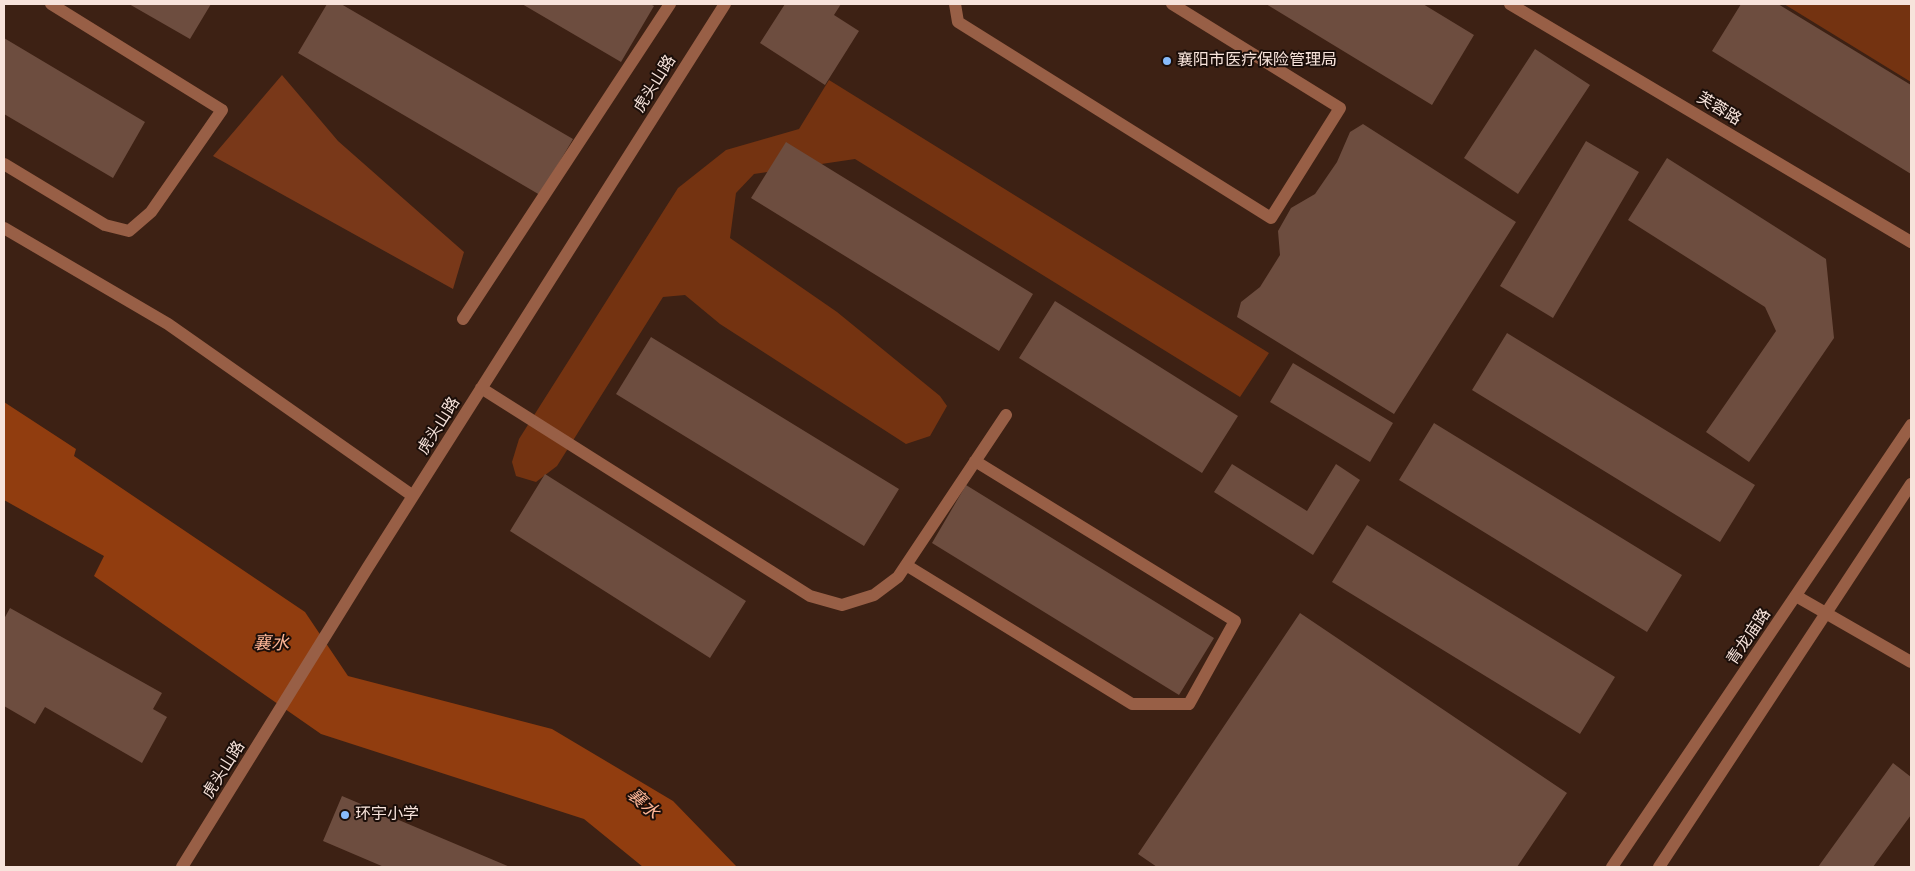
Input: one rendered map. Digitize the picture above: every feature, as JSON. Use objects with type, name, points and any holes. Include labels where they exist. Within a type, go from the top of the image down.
[{"type":"street","points":[[4,164],[105,224],[129,230],[151,212],[222,110],[50,4]]},
{"type":"street","points":[[463,319],[670,4]]},
{"type":"street","name":"虎头山路","points":[[182,867],[368,567],[725,4]]},
{"type":"street","points":[[955,4],[958,22],[1271,218],[1340,108],[1172,4]]},
{"type":"street","name":"芙蓉路","points":[[1510,4],[1911,242]]},
{"type":"street","points":[[4,228],[168,324],[413,496]]},
{"type":"street","points":[[481,388],[810,596],[842,605],[874,595],[898,577],[1006,414]]},
{"type":"street","name":"青龙庙路","points":[[1612,867],[1911,424]]},
{"type":"street","points":[[906,565],[1132,704],[1189,704],[1235,621],[975,461]]},
{"type":"street","points":[[1659,867],[1911,484]]},
{"type":"street","points":[[1796,596],[1911,662]]},
{"type":"shaded area","points":[[1784,4],[1911,4],[1911,82]]},
{"type":"shaded area","points":[[282,75],[338,141],[464,252],[453,289],[213,156]]},
{"type":"shaded area","points":[[829,80],[1269,353],[1240,397],[855,159],[754,174],[736,193],[730,238],[837,312],[940,396],[947,406],[930,436],[906,444],[720,324],[685,295],[663,297],[557,466],[536,482],[516,476],[512,462],[519,439],[678,188],[726,150],[799,129]]},
{"type":"water","name":"襄水","points":[[4,402],[76,449],[74,456],[305,612],[348,676],[552,729],[673,801],[737,867],[643,867],[584,819],[321,734],[94,576],[104,556],[4,500]]},
{"type":"building","points":[[129,4],[211,4],[190,39]]},
{"type":"building","points":[[327,4],[341,4],[573,139],[540,195],[298,53]]},
{"type":"building","points":[[522,4],[650,4],[654,6],[621,62]]},
{"type":"building","points":[[785,4],[841,4],[834,15],[859,31],[825,85],[760,43]]},
{"type":"building","points":[[1266,4],[1423,4],[1474,35],[1432,105]]},
{"type":"building","points":[[1741,4],[1778,4],[1911,85],[1911,174],[1712,51]]},
{"type":"building","points":[[4,38],[145,122],[113,178],[4,114]]},
{"type":"building","points":[[1535,49],[1590,85],[1518,194],[1464,158]]},
{"type":"building","points":[[1363,124],[1516,222],[1394,414],[1237,317],[1241,302],[1260,287],[1280,255],[1278,231],[1291,208],[1315,194],[1337,162],[1350,132]]},
{"type":"building","points":[[1586,141],[1639,172],[1553,318],[1500,286]]},
{"type":"building","points":[[786,142],[1033,294],[999,351],[751,198]]},
{"type":"building","points":[[1667,158],[1826,259],[1834,338],[1749,462],[1706,432],[1776,331],[1765,307],[1628,220]]},
{"type":"building","points":[[1055,301],[1238,416],[1202,473],[1019,358]]},
{"type":"building","points":[[1507,333],[1755,485],[1720,542],[1472,390]]},
{"type":"building","points":[[651,337],[899,489],[864,546],[616,394]]},
{"type":"building","points":[[1293,363],[1393,423],[1370,462],[1270,402]]},
{"type":"building","points":[[1434,423],[1682,575],[1647,632],[1399,480]]},
{"type":"building","points":[[1232,464],[1307,511],[1336,464],[1360,480],[1313,555],[1214,492]]},
{"type":"building","points":[[545,474],[746,601],[710,658],[510,531]]},
{"type":"building","points":[[966,485],[1214,638],[1179,695],[932,543]]},
{"type":"building","points":[[1367,525],[1615,677],[1580,734],[1332,582]]},
{"type":"building","points":[[10,608],[162,693],[153,709],[167,717],[142,763],[45,707],[35,724],[4,706],[4,619]]},
{"type":"building","points":[[1300,613],[1567,793],[1517,867],[1157,867],[1138,854]]},
{"type":"building","points":[[1893,763],[1911,777],[1911,815],[1873,867],[1818,867]]},
{"type":"building","points":[[342,796],[510,867],[384,867],[323,841]]},
{"type":"place","name":"襄阳市医疗保险管理局","points":[[1167,61]]},
{"type":"place","name":"环宇小学","points":[[345,815]]}]
